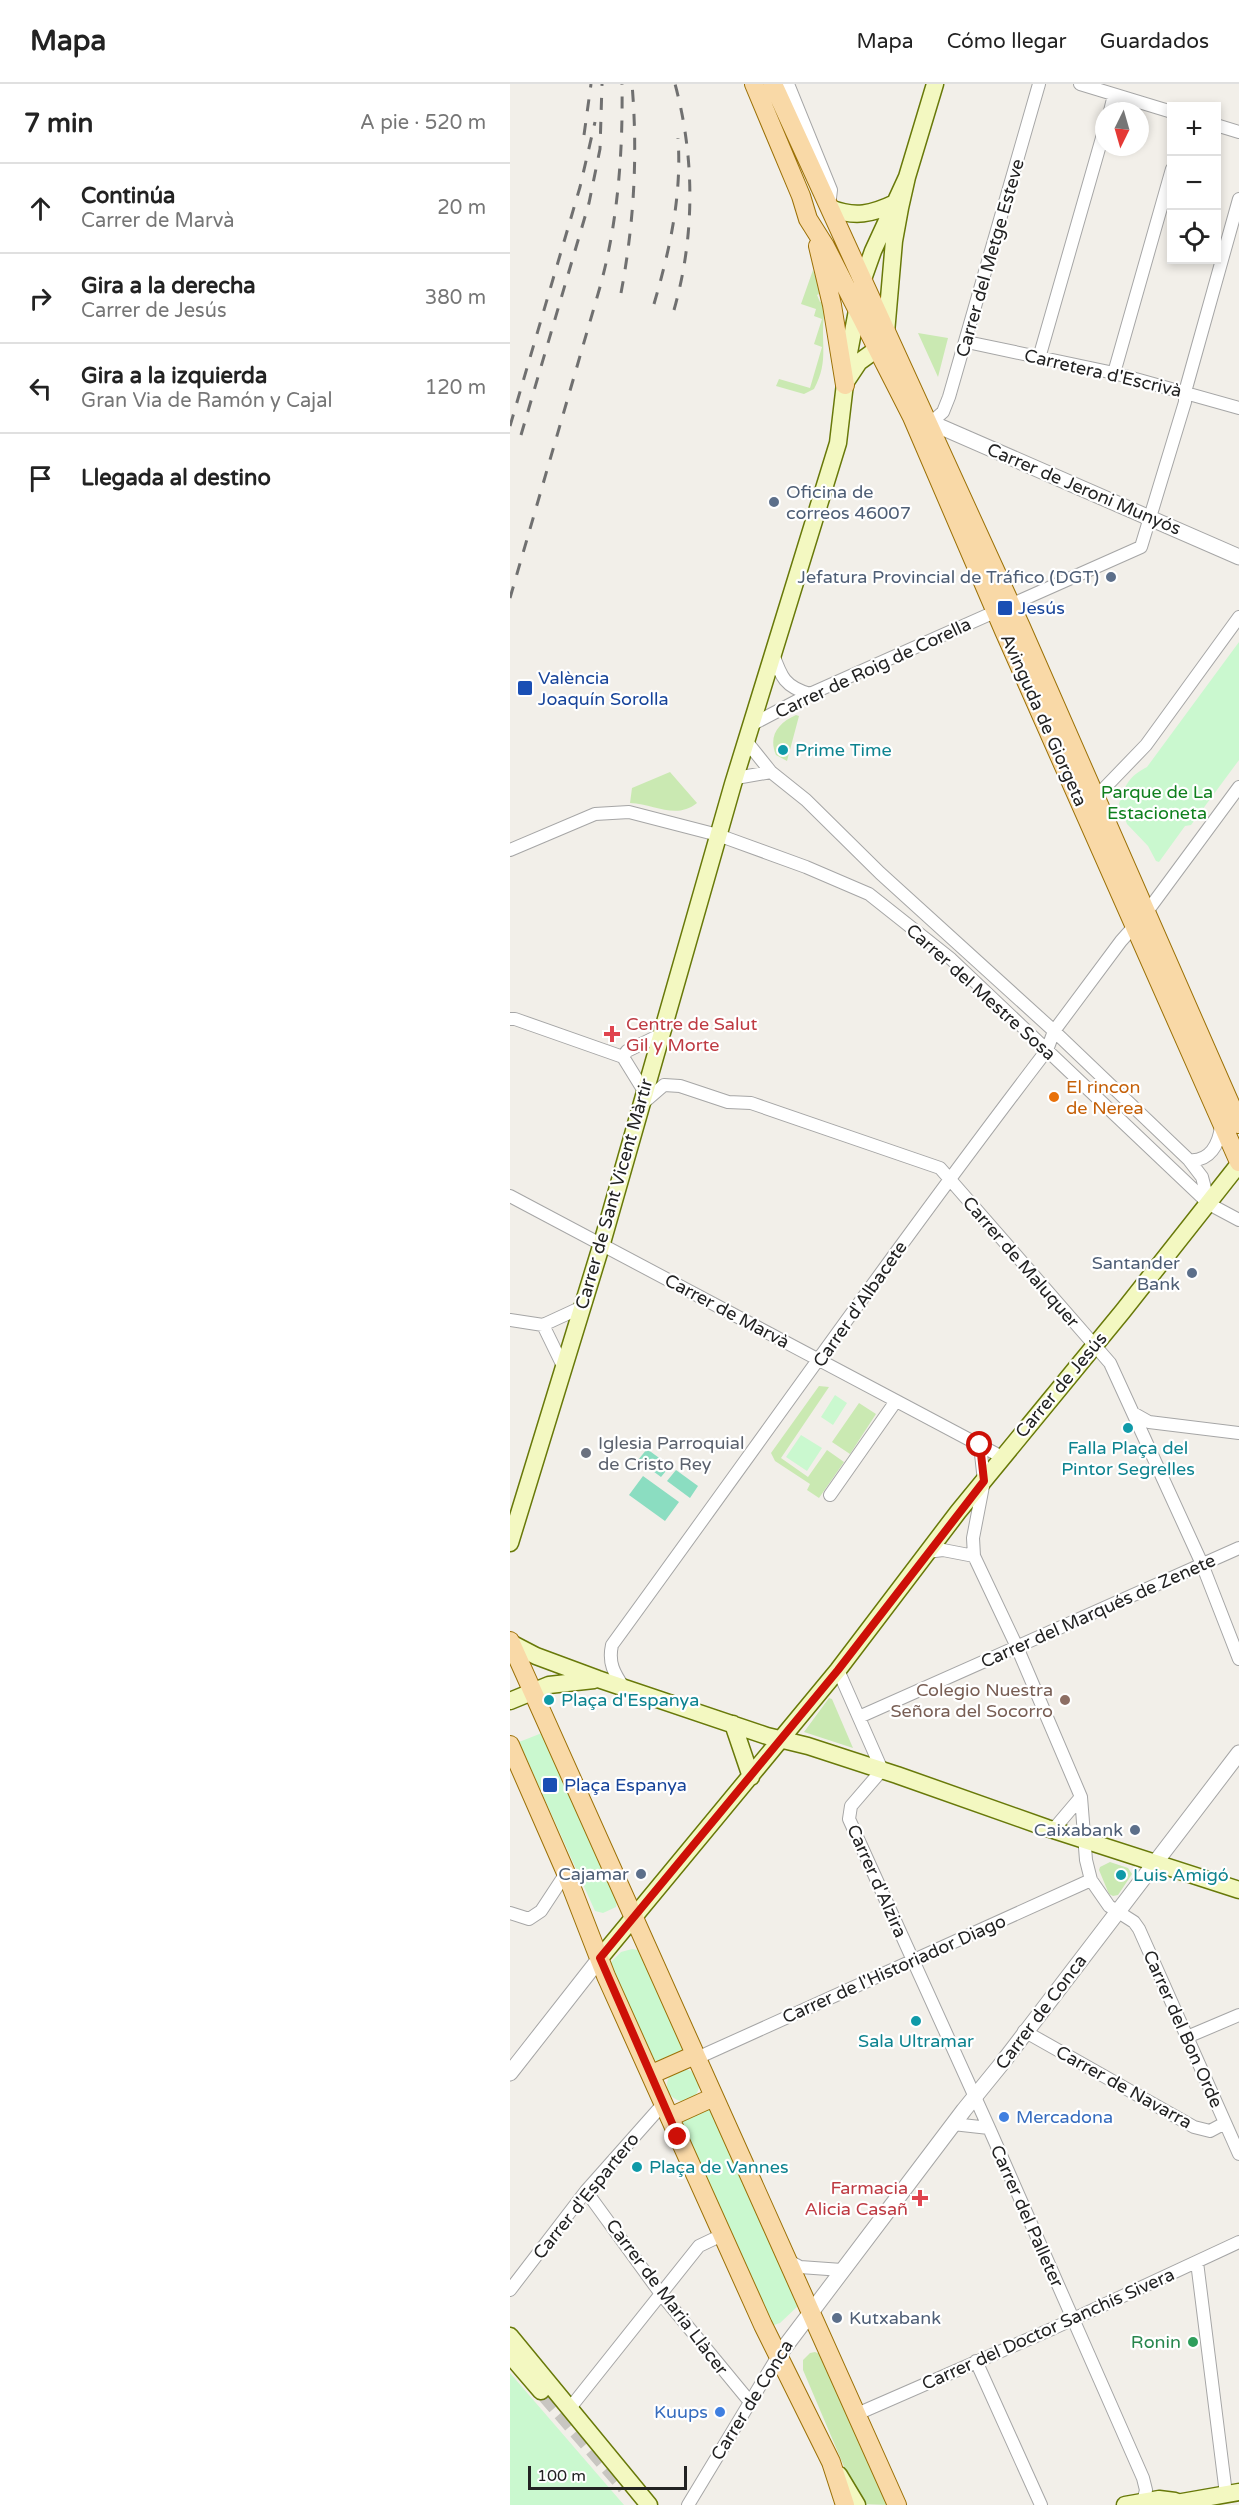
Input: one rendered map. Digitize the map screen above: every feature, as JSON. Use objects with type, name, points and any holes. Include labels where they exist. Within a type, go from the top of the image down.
[{"type":"main road","name":"Avinguda de Giorgeta","points":[[754,84],[801,196],[808,219],[858,309],[881,341],[928,425],[1087,816],[1140,919]]},
{"type":"main road","name":"Avinguda de Giorgeta","points":[[773,84],[835,204],[863,279],[881,341],[912,417],[1094,796],[1140,919],[1230,1123],[1239,1163]]},
{"type":"main road","name":"Carrer de Sant Vicent Màrtir","points":[[845,385],[854,368],[881,341],[894,242],[907,177],[935,84]]},
{"type":"main road","name":"Carrer de Sant Vicent Màrtir","points":[[511,1535],[602,1243],[718,835],[749,745],[751,725],[838,443],[845,385],[863,279],[873,251],[907,177]]},
{"type":"main road","points":[[835,204],[861,215],[876,213],[895,204]]},
{"type":"main road","points":[[808,219],[832,305],[845,385]]},
{"type":"main road","name":"Carrer de Jesús","points":[[600,1958],[838,1670],[1002,1457],[1209,1204],[1239,1163]]},
{"type":"main road","points":[[510,1642],[536,1656],[624,1688],[882,1770],[1053,1830],[1239,1890]]},
{"type":"main road","points":[[510,1642],[897,2505]]},
{"type":"main road","points":[[510,1701],[555,1684],[598,1679]]},
{"type":"main road","points":[[733,1724],[738,1747],[751,1777]]},
{"type":"main road","points":[[510,1745],[600,1958],[722,2235],[778,2356],[831,2462],[857,2505]]},
{"type":"main road","points":[[652,2074],[696,2056]]},
{"type":"main road","points":[[667,2110],[714,2097]]},
{"type":"main road","points":[[510,2336],[650,2505]]},
{"type":"main road","points":[[510,2355],[545,2395]]},
{"type":"main road","points":[[831,2462],[845,2505]]},
{"type":"main road","points":[[1165,2505],[1232,2493]]},
{"type":"main road","points":[[1125,2505],[1159,2499],[1183,2503]]},
{"type":"street","name":"Avinguda de Giorgeta","points":[[788,84],[835,204]]},
{"type":"street","name":"Carrer del Metge Esteve","points":[[928,425],[943,412],[967,342],[1039,84]]},
{"type":"street","points":[[1080,84],[1167,111]]},
{"type":"street","points":[[1112,102],[1114,95]]},
{"type":"street","points":[[1221,127],[1239,132]]},
{"type":"street","points":[[1039,358],[1097,156]]},
{"type":"street","points":[[1113,373],[1167,186]]},
{"type":"street","name":"Carrer de Roig de Corella","points":[[751,725],[810,694],[1141,547],[1185,402],[1185,392],[1239,199]]},
{"type":"street","name":"Carretera d'Escrivà","points":[[967,342],[1113,373],[1239,408]]},
{"type":"street","name":"Carrer de Jeroni Munyós","points":[[928,425],[942,427],[1239,557]]},
{"type":"street","points":[[1087,816],[1094,796],[1146,745],[1239,617]]},
{"type":"street","points":[[773,654],[780,674],[788,685],[810,694]]},
{"type":"street","name":"Carrer del Mestre Sosa","points":[[749,745],[771,772],[806,800],[889,881],[1054,1031],[1189,1160],[1202,1177],[1209,1204]]},
{"type":"street","points":[[736,778],[771,772]]},
{"type":"street","name":"Carrer d'Albacete","points":[[624,1688],[611,1668],[612,1645],[949,1179],[1047,1050],[1054,1031],[1239,787]]},
{"type":"street","name":"Carrer del Mestre Sosa","points":[[510,850],[595,814],[610,812],[645,815],[718,835],[806,867],[869,894],[951,960],[1209,1204],[1239,1220]]},
{"type":"street","points":[[876,900],[889,881]]},
{"type":"street","points":[[895,915],[908,897]]},
{"type":"street","points":[[510,1019],[515,1018],[623,1057],[643,1098]]},
{"type":"street","points":[[623,1057],[627,1051],[660,1035]]},
{"type":"street","name":"Carrer de Maluquer","points":[[643,1098],[657,1089],[671,1085],[728,1102],[751,1103],[940,1168],[1110,1363],[1202,1564],[1239,1659]]},
{"type":"street","points":[[1189,1160],[1202,1159],[1216,1147],[1220,1136],[1230,1123]]},
{"type":"street","name":"Carrer de Marvà","points":[[510,1196],[1002,1457]]},
{"type":"street","points":[[510,1320],[543,1326],[582,1307]]},
{"type":"street","points":[[543,1326],[564,1368]]},
{"type":"street","points":[[830,1495],[896,1401]]},
{"type":"street","points":[[1131,1411],[1139,1418],[1149,1422],[1239,1433]]},
{"type":"street","points":[[980,1445],[984,1481],[973,1538],[974,1556],[1017,1647],[1081,1797],[1086,1860],[1091,1880]]},
{"type":"street","name":"Carrer del Marqués de Zenete","points":[[859,1717],[1239,1548]]},
{"type":"street","points":[[927,1552],[943,1550],[974,1556]]},
{"type":"street","points":[[838,1670],[882,1770]]},
{"type":"street","name":"Carrer de Conca","points":[[688,2505],[778,2356],[810,2312],[1239,1753]]},
{"type":"street","name":"Carrer d'Alzira","points":[[882,1770],[850,1806],[848,1815],[974,2097]]},
{"type":"street","points":[[1053,1830],[1081,1797]]},
{"type":"street","points":[[510,1914],[529,1919],[541,1911],[566,1874]]},
{"type":"street","name":"Carrer de l'Historiador Diago","points":[[696,2056],[1091,1880]]},
{"type":"street","name":"Carrer del Bon Orde","points":[[1091,1880],[1102,1898],[1117,1912],[1134,1922],[1139,1929],[1239,2154]]},
{"type":"street","name":"Carrer de Jesús","points":[[510,2073],[600,1958]]},
{"type":"street","points":[[1187,2037],[1239,2014]]},
{"type":"street","name":"Carrer de Navarra","points":[[1024,2031],[1194,2127],[1210,2131],[1225,2123]]},
{"type":"street","name":"Carrer del Palleter","points":[[974,2097],[1143,2478],[1146,2490],[1143,2502]]},
{"type":"street","name":"Carrer d'Espartero","points":[[510,2290],[586,2191],[667,2110]]},
{"type":"street","name":"Carrer del Palleter","points":[[953,2124],[989,2128]]},
{"type":"street","name":"Carrer de Maria Llàcer","points":[[586,2191],[661,2294],[750,2402]]},
{"type":"street","points":[[570,2408],[699,2246],[722,2235]]},
{"type":"street","name":"Carrer del Doctor Sanchís Sivera","points":[[857,2414],[1239,2242]]},
{"type":"street","points":[[787,2260],[800,2267],[842,2270]]},
{"type":"street","points":[[1197,2262],[1232,2493]]},
{"type":"street","points":[[976,2361],[1041,2505]]},
{"type":"green space","points":[[813,270],[821,293],[817,295],[820,302],[824,301],[823,360],[814,389],[804,394],[776,386],[779,379],[810,388],[822,347],[814,344],[822,319],[814,316],[816,309],[801,304]]},
{"type":"green space","points":[[918,333],[948,338],[938,377]]},
{"type":"green space","name":"Parque de La Estacioneta","points":[[1239,642],[1239,760],[1191,825],[1185,826],[1159,862],[1156,861],[1148,846],[1127,824],[1119,804],[1123,791],[1132,778],[1147,767]]},
{"type":"green space","points":[[796,715],[799,716],[787,761],[776,755],[774,736],[784,722]]},
{"type":"green space","points":[[670,772],[697,803],[689,808],[673,811],[630,803],[632,788]]},
{"type":"green space","points":[[819,1386],[829,1387],[781,1458],[808,1477],[827,1450],[844,1462],[819,1498],[807,1490],[810,1484],[775,1461],[771,1453]]},
{"type":"green space","points":[[835,1395],[847,1403],[833,1425],[821,1417]]},
{"type":"green space","points":[[859,1403],[876,1414],[850,1454],[832,1442]]},
{"type":"green space","points":[[801,1435],[822,1448],[807,1471],[786,1457]]},
{"type":"green space","points":[[647,1449],[670,1466],[661,1477],[638,1460]]},
{"type":"green space","points":[[676,1470],[698,1486],[690,1498],[667,1481]]},
{"type":"green space","points":[[643,1476],[679,1502],[665,1521],[629,1495]]},
{"type":"green space","points":[[829,1698],[832,1699],[853,1748],[804,1732]]},
{"type":"green space","points":[[542,1733],[617,1901],[616,1907],[603,1913],[595,1911],[519,1742]]},
{"type":"green space","points":[[1110,1862],[1128,1868],[1132,1874],[1118,1895],[1113,1896],[1109,1894],[1099,1870],[1100,1867]]},
{"type":"green space","points":[[638,1950],[682,2044],[682,2052],[658,2062],[653,2059],[612,1969],[611,1962],[621,1952]]},
{"type":"green space","points":[[683,2069],[695,2073],[699,2085],[695,2097],[683,2101],[671,2097],[667,2085],[671,2073]]},
{"type":"green space","points":[[710,2108],[799,2305],[780,2323],[771,2326],[682,2123],[683,2120]]},
{"type":"green space","points":[[815,2352],[822,2355],[889,2505],[860,2504],[803,2370],[803,2360],[810,2353]]},
{"type":"green space","points":[[510,2373],[624,2505],[510,2505]]},
{"type":"tunnel","points":[[545,2395],[625,2487]]},
{"type":"railway","points":[[584,135],[591,84]]},
{"type":"railway","points":[[521,435],[589,203],[600,149],[602,84]]},
{"type":"railway","points":[[510,598],[606,262],[618,187],[622,135],[622,84]]},
{"type":"railway","points":[[621,293],[634,189],[635,137],[632,84]]},
{"type":"railway","points":[[674,310],[686,254],[690,197],[686,140],[675,84]]},
{"type":"railway","points":[[510,426],[580,187],[595,122]]},
{"type":"railway","points":[[654,304],[674,222],[678,180],[678,138]]},
{"type":"place","name":"Oficina de correos 46007","points":[[774,502]]},
{"type":"place","name":"Jefatura Provincial de Tráfico (DGT)","points":[[1111,577]]},
{"type":"place","name":"Jesús","points":[[1005,608]]},
{"type":"place","name":"València Joaquín Sorolla","points":[[525,688]]},
{"type":"place","name":"Prime Time","points":[[783,750]]},
{"type":"place","name":"Centre de Salut Gil y Morte","points":[[612,1034]]},
{"type":"place","name":"El rincon de Nerea","points":[[1054,1097]]},
{"type":"place","name":"Santander Bank","points":[[1192,1273]]},
{"type":"place","name":"Falla Plaça del Pintor Segrelles","points":[[1128,1428]]},
{"type":"place","name":"Iglesia Parroquial de Cristo Rey","points":[[586,1453]]},
{"type":"place","name":"Plaça d'Espanya","points":[[549,1700]]},
{"type":"place","name":"Colegio Nuestra Señora del Socorro","points":[[1065,1700]]},
{"type":"place","name":"Plaça Espanya","points":[[550,1785]]},
{"type":"place","name":"Caixabank","points":[[1135,1830]]},
{"type":"place","name":"Cajamar","points":[[641,1874]]},
{"type":"place","name":"Luis Amigó","points":[[1121,1875]]},
{"type":"place","name":"Sala Ultramar","points":[[916,2021]]},
{"type":"place","name":"Mercadona","points":[[1004,2117]]},
{"type":"place","name":"Plaça de Vannes","points":[[637,2167]]},
{"type":"place","name":"Farmacia Alicia Casañ","points":[[920,2198]]},
{"type":"place","name":"Kutxabank","points":[[837,2318]]},
{"type":"place","name":"Ronin","points":[[1193,2342]]},
{"type":"place","name":"Kuups","points":[[720,2412]]},
{"type":"route","points":[[678,2137],[600,1958],[838,1670],[984,1481],[984,1463],[980,1445]]}]
